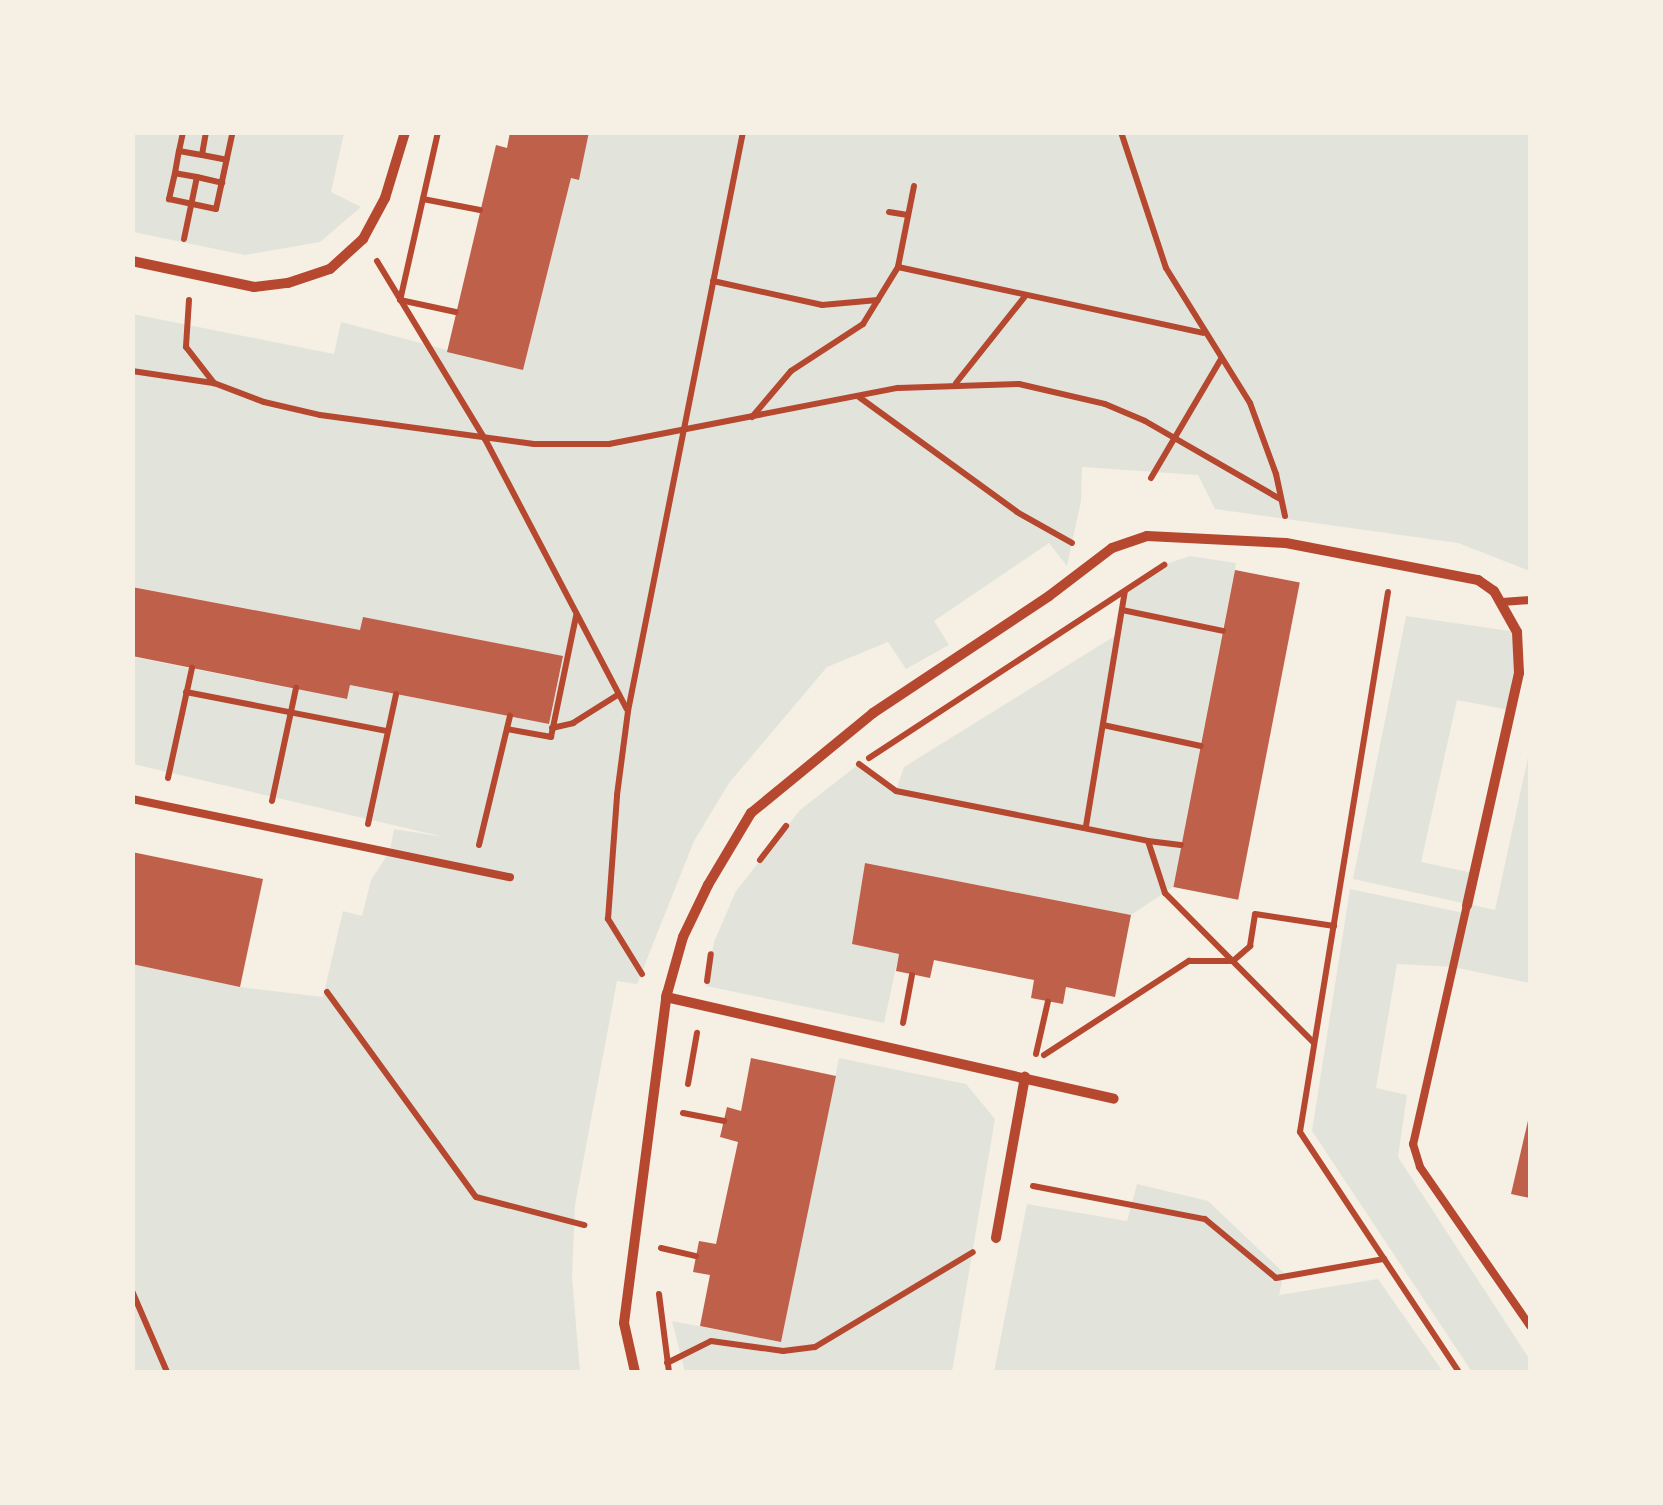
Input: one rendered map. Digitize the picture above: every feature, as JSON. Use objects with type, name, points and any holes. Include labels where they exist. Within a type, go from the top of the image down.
[{"type":"street","points":[[132,261],[254,287],[288,283],[330,270],[364,239],[385,198],[406,132]]},
{"type":"street","points":[[634,1372],[624,1322],[666,997],[683,936],[751,813],[873,713],[1049,596],[1112,548],[1147,536],[1286,542],[1478,580],[1502,602],[1516,632],[1519,673],[1467,904]]},
{"type":"street","points":[[666,997],[1114,1099]]},
{"type":"street","points":[[996,1238],[1025,1076]]},
{"type":"lane","points":[[1502,602],[1530,600]]},
{"type":"lane","points":[[132,800],[510,877]]},
{"type":"lane","points":[[1467,904],[1413,1144],[1420,1167],[1530,1326]]},
{"type":"path","points":[[183,132],[169,199],[216,209],[232,134],[220,132]]},
{"type":"path","points":[[202,155],[206,132]]},
{"type":"path","points":[[400,300],[438,132]]},
{"type":"path","points":[[647,984],[608,918],[628,711],[743,132]]},
{"type":"path","points":[[1121,132],[1166,268],[1250,403],[1276,474],[1286,542]]},
{"type":"path","points":[[179,150],[227,160]]},
{"type":"path","points":[[174,173],[222,183]]},
{"type":"path","points":[[184,240],[197,177]]},
{"type":"path","points":[[752,418],[791,372],[863,324],[898,267],[914,186]]},
{"type":"path","points":[[422,200],[480,210]]},
{"type":"path","points":[[889,212],[908,215]]},
{"type":"path","points":[[364,239],[484,439],[628,711]]},
{"type":"path","points":[[898,267],[1204,333]]},
{"type":"path","points":[[190,274],[186,347],[214,383]]},
{"type":"path","points":[[713,280],[822,305],[879,300]]},
{"type":"path","points":[[955,384],[1026,294]]},
{"type":"path","points":[[400,300],[456,312]]},
{"type":"path","points":[[1150,478],[1222,359]]},
{"type":"path","points":[[132,370],[214,383],[264,402],[320,415],[484,439],[590,445],[683,432],[858,396],[955,384],[1019,384],[1105,404],[1173,435],[1280,499]]},
{"type":"path","points":[[858,396],[1017,512],[1072,542]]},
{"type":"path","points":[[847,772],[1125,590],[1178,560]]},
{"type":"path","points":[[1372,587],[1406,594]]},
{"type":"path","points":[[1086,826],[1125,590]]},
{"type":"path","points":[[1389,590],[1300,1132],[1459,1372]]},
{"type":"path","points":[[1122,610],[1222,632]]},
{"type":"path","points":[[507,729],[551,737],[576,614]]},
{"type":"path","points":[[168,778],[192,668]]},
{"type":"path","points":[[272,803],[296,688]]},
{"type":"path","points":[[186,692],[387,732]]},
{"type":"path","points":[[381,826],[368,824],[396,694]]},
{"type":"path","points":[[552,728],[574,723],[619,694]]},
{"type":"path","points":[[463,842],[480,845],[510,716]]},
{"type":"path","points":[[1103,725],[1200,746]]},
{"type":"path","points":[[859,764],[896,791],[1181,845]]},
{"type":"path","points":[[754,868],[791,820]]},
{"type":"path","points":[[1148,841],[1164,893],[1314,1043]]},
{"type":"path","points":[[1048,1002],[1039,1056],[1189,961],[1232,961],[1250,946],[1256,914],[1334,926]]},
{"type":"path","points":[[679,1131],[714,942]]},
{"type":"path","points":[[902,1027],[912,975]]},
{"type":"path","points":[[327,992],[476,1198],[584,1226]]},
{"type":"path","points":[[682,1113],[724,1121]]},
{"type":"path","points":[[1007,1182],[1204,1219],[1276,1278],[1384,1258]]},
{"type":"path","points":[[659,1262],[663,1233]]},
{"type":"path","points":[[666,1363],[711,1341],[783,1351],[815,1347],[884,1310],[996,1238]]},
{"type":"path","points":[[661,1248],[696,1256]]},
{"type":"path","points":[[658,1275],[668,1372]]},
{"type":"path","points":[[132,1291],[167,1372]]},
{"type":"shaded area","points":[[134,133],[344,133],[331,192],[361,207],[320,242],[245,255],[133,232]]},
{"type":"shaded area","points":[[588,133],[1530,133],[1530,571],[1458,543],[1215,509],[1198,475],[1082,467],[1081,501],[1067,566],[1049,543],[934,621],[949,645],[906,669],[888,642],[827,667],[729,783],[694,841],[637,984],[617,981],[575,1205],[572,1277],[580,1372],[133,1372],[133,964],[240,987],[323,997],[343,911],[362,916],[371,880],[390,851],[394,829],[444,837],[133,764],[133,657],[346,699],[350,685],[549,724],[563,657],[360,630],[133,587],[133,314],[334,354],[341,322],[523,370],[571,178],[578,180]]},
{"type":"shaded area","points":[[1190,556],[1236,563],[1173,887],[1131,915],[865,863],[852,944],[899,954],[884,1023],[706,986],[714,942],[736,891],[800,810],[859,764],[896,790],[904,767],[1118,634],[1125,590],[1166,564]]},
{"type":"shaded area","points":[[1406,616],[1517,632],[1519,651],[1509,710],[1457,700],[1421,862],[1473,873],[1468,904],[1495,910],[1530,748],[1530,983],[1453,967],[1397,964],[1376,1088],[1407,1095],[1398,1157],[1530,1360],[1530,1372],[1472,1372],[1312,1131],[1350,889],[1464,913],[1467,904],[1353,879]]},
{"type":"shaded area","points":[[839,1058],[966,1084],[995,1119],[952,1372],[685,1372],[672,1321],[781,1342]]},
{"type":"shaded area","points":[[1137,1184],[1208,1201],[1284,1273],[1279,1295],[1378,1279],[1443,1372],[994,1372],[1027,1204],[1127,1221]]},
{"type":"building","points":[[510,132],[589,132],[579,180],[571,178],[523,370],[447,352],[496,145],[507,148]]},
{"type":"building","points":[[1235,570],[1300,583],[1238,900],[1173,887]]},
{"type":"building","points":[[132,587],[360,630],[363,617],[563,656],[549,724],[350,685],[347,699],[132,656]]},
{"type":"building","points":[[132,852],[263,879],[240,987],[132,964]]},
{"type":"building","points":[[865,863],[1131,915],[1115,997],[1066,987],[1063,1004],[1031,998],[1034,980],[934,960],[930,978],[896,971],[899,954],[852,944]]},
{"type":"building","points":[[751,1058],[836,1076],[781,1342],[700,1326],[710,1275],[693,1272],[699,1241],[716,1244],[738,1142],[720,1137],[727,1107],[741,1111]]},
{"type":"building","points":[[1530,1112],[1530,1198],[1511,1194]]}]
